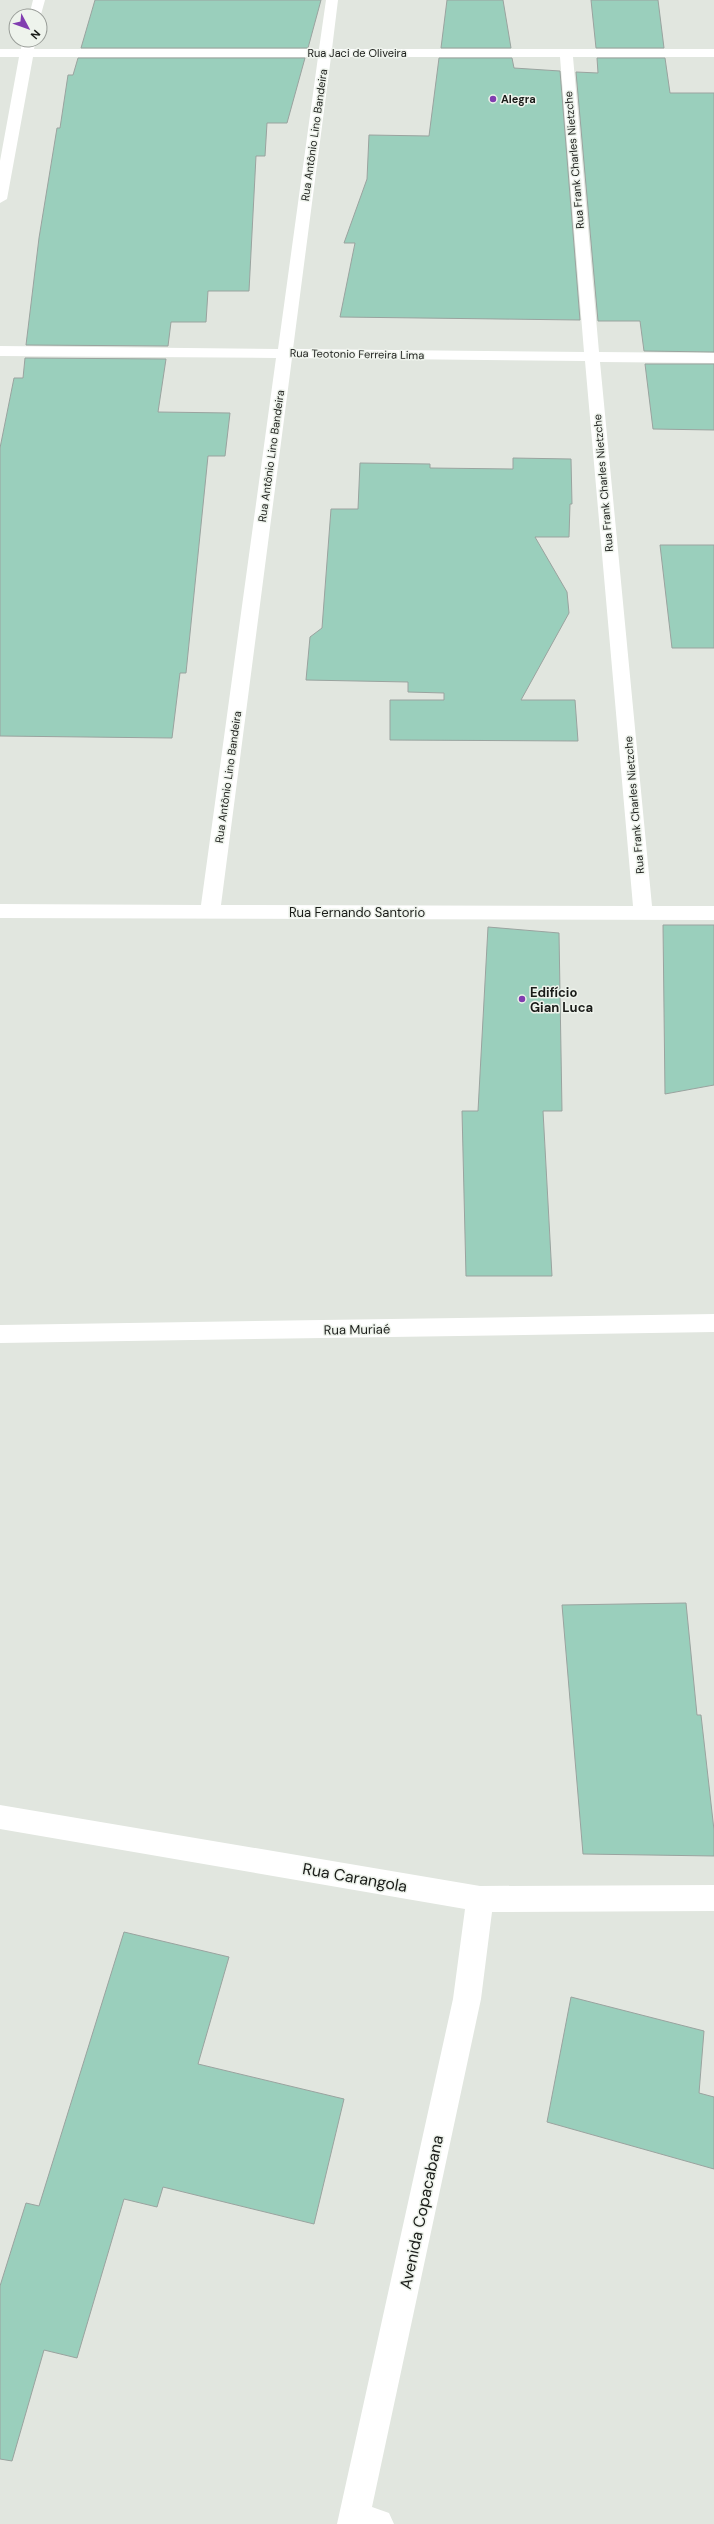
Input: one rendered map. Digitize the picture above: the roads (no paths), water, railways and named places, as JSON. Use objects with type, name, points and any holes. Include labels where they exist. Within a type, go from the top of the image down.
[{"type":"street","name":"Rua Antônio Lino Bandeira","points":[[210,912],[332,0]]},
{"type":"street","name":"Rua Jaci de Oliveira","points":[[48,46],[325,53],[714,53]]},
{"type":"street","name":"Rua Jaci de Oliveira","points":[[0,53],[20,48]]},
{"type":"street","points":[[0,199],[28,48]]},
{"type":"street","name":"Rua Frank Charles Nietzche","points":[[566,52],[592,357],[644,913]]},
{"type":"street","name":"Rua Teotonio Ferreira Lima","points":[[0,351],[714,358]]},
{"type":"street","name":"Rua Fernando Santorio","points":[[0,911],[714,914]]},
{"type":"street","name":"Rua Muriaé","points":[[0,1334],[714,1324]]},
{"type":"street","name":"Rua Carangola","points":[[0,1817],[480,1899],[714,1898]]},
{"type":"street","name":"Avenida Copacabana","points":[[362,2522],[467,1999],[480,1899]]},
{"type":"place","name":"Alegra","points":[[493,99]]},
{"type":"place","name":"Edifício Gian Luca","points":[[522,999]]}]
